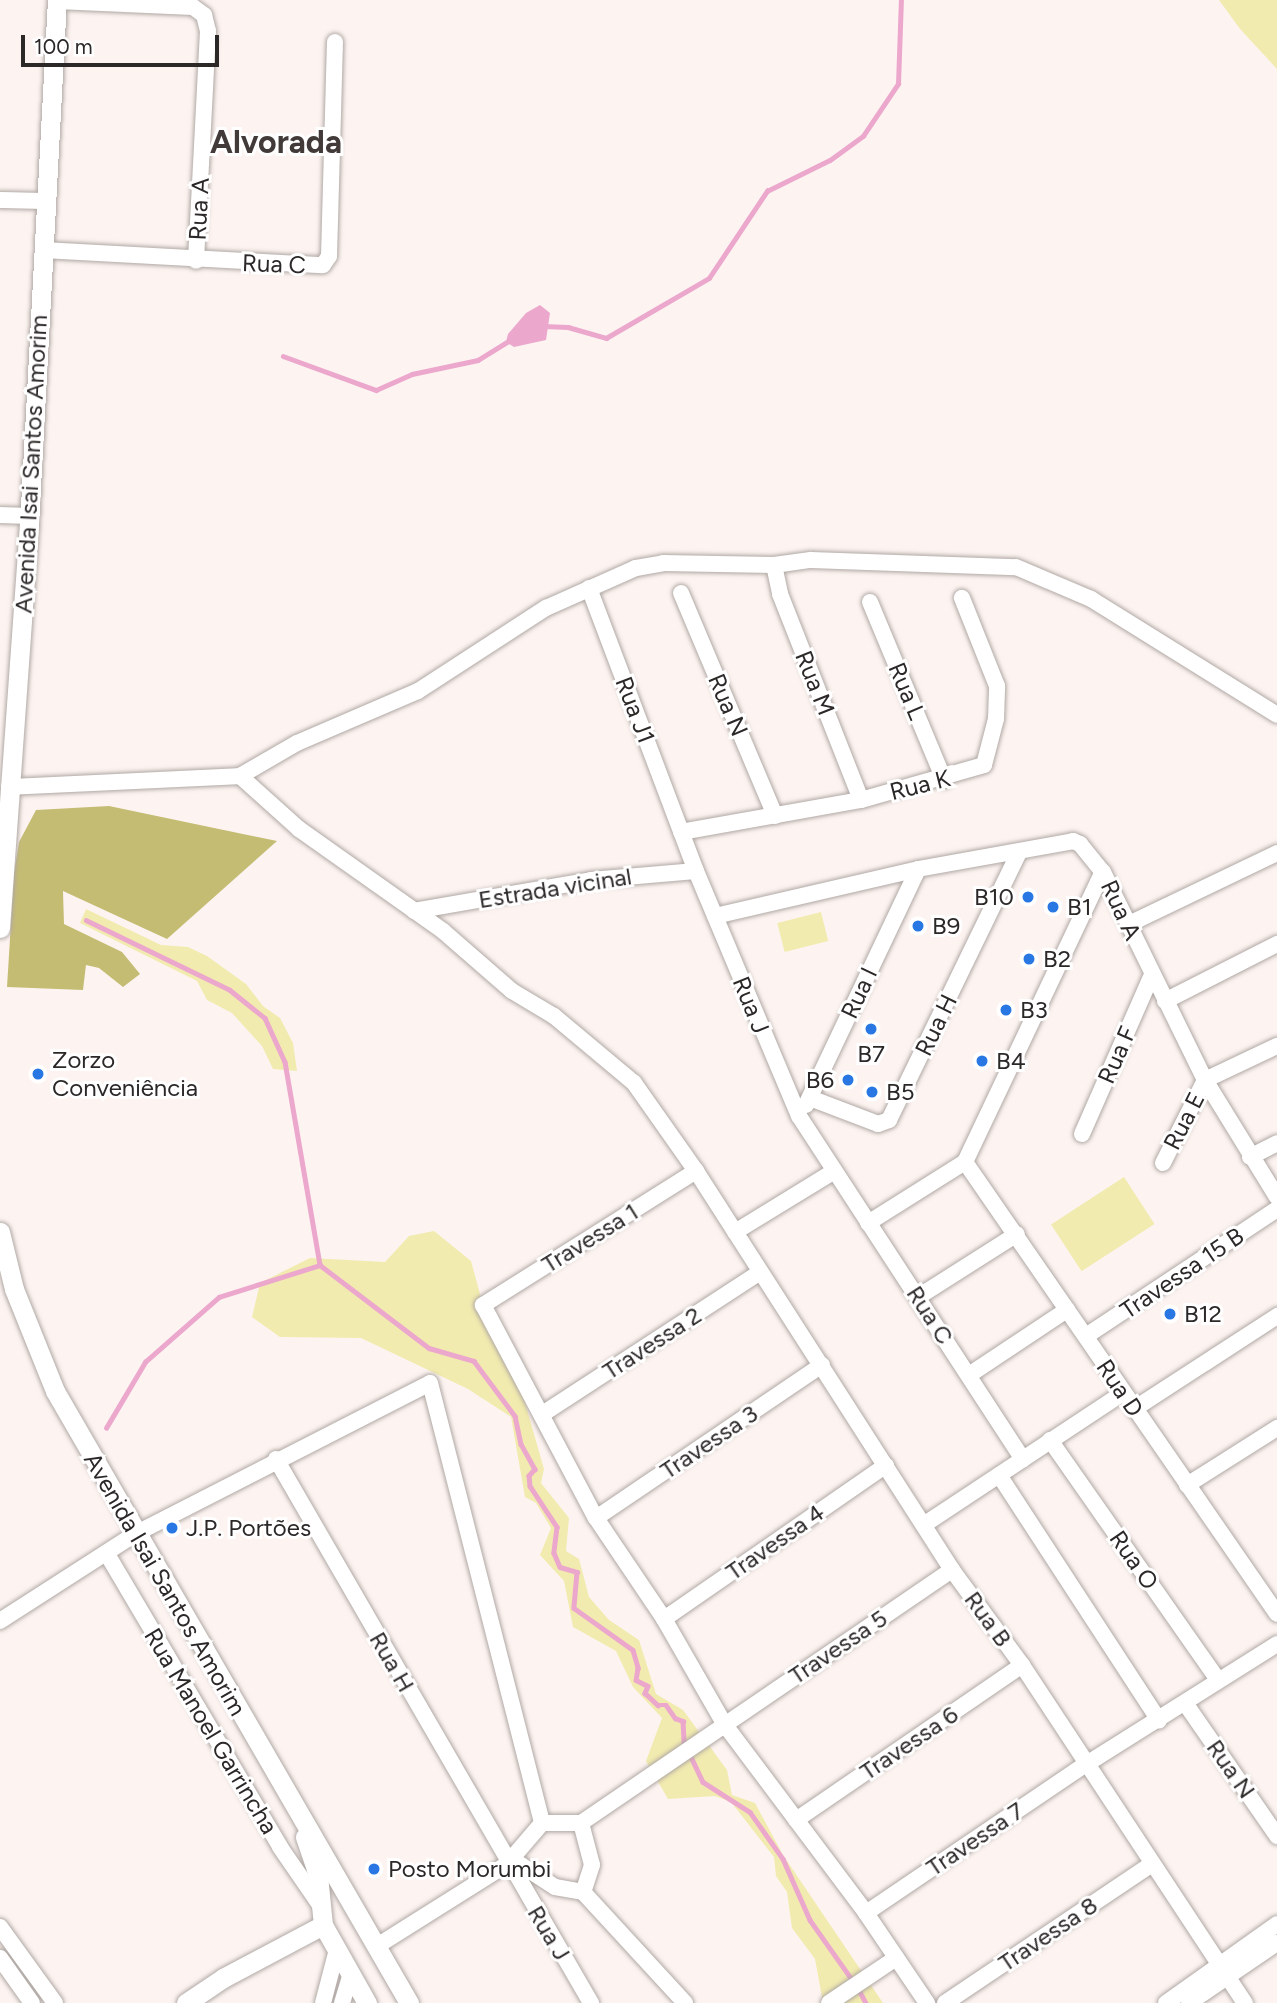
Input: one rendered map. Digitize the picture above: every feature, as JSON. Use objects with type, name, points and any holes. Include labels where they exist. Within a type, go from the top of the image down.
[{"type":"main road","name":"Avenida Isai Santos Amorim","points":[[0,928],[29,516],[57,0]]},
{"type":"main road","name":"Avenida Isai Santos Amorim","points":[[0,1232],[7,1292],[55,1391],[293,1804],[352,1898],[409,2003]]},
{"type":"main road","points":[[293,1804],[318,1875],[321,1914],[336,1953],[367,2003]]},
{"type":"main road","points":[[186,2003],[321,1914],[352,1898]]},
{"type":"street","name":"Rua A","points":[[57,0],[193,7],[204,15],[208,31],[196,261]]},
{"type":"street","name":"Rua C","points":[[43,250],[318,266],[327,261],[335,42]]},
{"type":"street","points":[[0,200],[46,201]]},
{"type":"street","points":[[0,515],[29,516]]},
{"type":"street","points":[[9,787],[240,776],[297,743],[418,691],[524,620],[636,568],[663,563],[774,565],[811,560],[1026,569],[1099,604],[1277,715]]},
{"type":"street","name":"Rua M","points":[[774,565],[780,594],[861,800]]},
{"type":"street","name":"Rua J1","points":[[589,588],[681,832]]},
{"type":"street","name":"Rua N","points":[[681,593],[775,817]]},
{"type":"street","name":"Rua K","points":[[681,832],[861,800],[944,780],[984,765],[996,719],[997,686],[962,598]]},
{"type":"street","name":"Rua L","points":[[870,601],[944,780]]},
{"type":"street","name":"Rua B","points":[[240,776],[308,836],[414,911],[634,1083],[696,1171],[925,1524],[952,1570],[1022,1665],[1150,1865],[1226,1971],[1245,2003]]},
{"type":"street","name":"Rua J","points":[[681,832],[799,1116],[833,1172]]},
{"type":"street","name":"Rua A","points":[[715,916],[918,869],[1073,841],[1090,851],[1103,872],[1151,977],[1205,1080],[1277,1197]]},
{"type":"street","name":"Rua H","points":[[810,1098],[878,1124],[889,1120],[1019,852]]},
{"type":"street","points":[[1129,924],[1277,853]]},
{"type":"street","name":"Rua I","points":[[799,1116],[918,869]]},
{"type":"street","name":"Estrada vicinal","points":[[414,911],[591,880],[696,870]]},
{"type":"street","points":[[868,1223],[965,1162],[1103,872]]},
{"type":"street","points":[[1165,1001],[1277,944]]},
{"type":"street","name":"Rua F","points":[[1083,1134],[1151,977]]},
{"type":"street","points":[[1205,1080],[1277,1046]]},
{"type":"street","name":"Rua E","points":[[1163,1163],[1205,1080]]},
{"type":"street","points":[[1250,1157],[1277,1143]]},
{"type":"street","name":"Rua D","points":[[965,1162],[1277,1614]]},
{"type":"street","name":"Travessa 1","points":[[544,1413],[483,1305],[696,1171]]},
{"type":"street","points":[[735,1232],[833,1172]]},
{"type":"street","name":"Rua C","points":[[833,1172],[919,1297],[1023,1459]]},
{"type":"street","name":"Travessa 15 B","points":[[1086,1336],[1277,1209]]},
{"type":"street","points":[[919,1297],[1017,1234]]},
{"type":"street","name":"Travessa 2","points":[[544,1413],[760,1272]]},
{"type":"street","points":[[969,1375],[1067,1310]]},
{"type":"street","points":[[1134,1409],[1277,1316]]},
{"type":"street","name":"Travessa 3","points":[[596,1518],[822,1365]]},
{"type":"street","points":[[0,1621],[135,1534],[430,1383],[542,1823]]},
{"type":"street","points":[[925,1524],[1123,1393]]},
{"type":"street","points":[[544,1413],[596,1518],[664,1619],[725,1725],[866,1913],[927,2003]]},
{"type":"street","points":[[1187,1485],[1277,1428]]},
{"type":"street","name":"Rua O","points":[[1050,1440],[1218,1680]]},
{"type":"street","name":"Rua H","points":[[276,1460],[507,1864]]},
{"type":"street","name":"Travessa 4","points":[[664,1619],[886,1465]]},
{"type":"street","points":[[999,1475],[1159,1720]]},
{"type":"street","name":"Rua Manoel Garrincha","points":[[107,1554],[321,1914]]},
{"type":"street","name":"Travessa 5","points":[[581,1823],[952,1570]]},
{"type":"street","name":"Travessa 7","points":[[866,1913],[1085,1765],[1277,1644]]},
{"type":"street","name":"Travessa 6","points":[[796,1820],[1022,1665]]},
{"type":"street","name":"Rua N","points":[[1185,1703],[1277,1836]]},
{"type":"street","points":[[377,1946],[507,1864],[542,1823],[581,1823],[592,1865],[583,1892]]},
{"type":"street","points":[[507,1864],[521,1864],[555,1888],[583,1892],[685,2003]]},
{"type":"street","name":"Rua J","points":[[507,1864],[591,2003]]},
{"type":"street","name":"Travessa 8","points":[[945,2003],[1150,1865]]},
{"type":"street","points":[[1189,2003],[1277,1924]]},
{"type":"street","points":[[0,1927],[55,2003]]},
{"type":"street","points":[[1167,2003],[1277,1943]]},
{"type":"street","points":[[323,2003],[336,1953]]},
{"type":"street","points":[[0,1958],[32,2003]]},
{"type":"street","points":[[829,2003],[896,1958]]},
{"type":"street","points":[[342,2003],[350,1977]]},
{"type":"shaded area","points":[[1219,0],[1277,0],[1277,69],[1240,29]]},
{"type":"shaded area","points":[[540,305],[550,313],[546,340],[514,347],[506,342],[508,334],[526,313]]},
{"type":"shaded area","points":[[109,806],[277,841],[167,939],[63,891],[64,924],[122,952],[140,974],[123,987],[99,968],[86,965],[83,990],[7,987],[14,873],[19,842],[36,810]]},
{"type":"shaded area","points":[[86,909],[161,945],[188,947],[207,956],[246,984],[263,1006],[280,1018],[293,1043],[297,1071],[273,1069],[262,1046],[232,1013],[207,1000],[197,981],[80,923]]},
{"type":"shaded area","points":[[821,912],[828,941],[785,952],[777,923]]},
{"type":"shaded area","points":[[1124,1177],[1154,1224],[1082,1271],[1051,1224]]},
{"type":"shaded area","points":[[434,1231],[471,1261],[483,1305],[520,1385],[544,1469],[541,1483],[569,1518],[566,1551],[579,1559],[589,1597],[609,1620],[639,1640],[656,1694],[683,1710],[727,1770],[732,1795],[755,1803],[783,1855],[883,2003],[823,2003],[815,1959],[792,1928],[787,1892],[776,1876],[774,1857],[731,1802],[715,1796],[668,1799],[646,1761],[662,1718],[633,1687],[616,1651],[573,1627],[564,1581],[540,1555],[551,1528],[536,1503],[525,1497],[511,1417],[468,1389],[361,1338],[280,1337],[252,1317],[260,1283],[310,1258],[385,1262],[409,1236]]},
{"type":"waterway","points":[[543,326],[568,327],[606,338],[709,278],[767,191],[830,160],[863,136],[898,84],[901,0]]},
{"type":"waterway","points":[[283,356],[376,390],[412,374],[478,360],[510,340]]},
{"type":"waterway","points":[[86,920],[230,990],[265,1018],[285,1062],[320,1265]]},
{"type":"waterway","points":[[106,1428],[145,1362],[219,1297],[320,1265],[429,1348],[474,1361],[515,1416],[521,1444],[535,1469],[529,1476],[530,1486],[557,1527],[554,1553],[560,1567],[577,1572],[574,1608],[633,1650],[638,1668],[636,1680],[648,1686],[645,1693],[658,1705],[666,1705],[675,1718],[683,1721],[684,1742],[703,1782],[750,1812],[783,1859],[810,1920],[853,1981]]},
{"type":"waterway","points":[[858,1988],[866,2003]]},
{"type":"place","name":"B10","points":[[1028,897]]},
{"type":"place","name":"B1","points":[[1053,907]]},
{"type":"place","name":"B9","points":[[918,926]]},
{"type":"place","name":"B2","points":[[1029,959]]},
{"type":"place","name":"B3","points":[[1006,1010]]},
{"type":"place","name":"B7","points":[[871,1029]]},
{"type":"place","name":"B4","points":[[982,1061]]},
{"type":"place","name":"Zorzo Conveniência","points":[[38,1074]]},
{"type":"place","name":"B6","points":[[848,1080]]},
{"type":"place","name":"B5","points":[[872,1092]]},
{"type":"place","name":"B12","points":[[1170,1314]]},
{"type":"place","name":"J.P. Portões","points":[[172,1528]]},
{"type":"place","name":"Posto Morumbi","points":[[374,1869]]},
{"type":"district","name":"Alvorada","points":[[276,142]]}]
